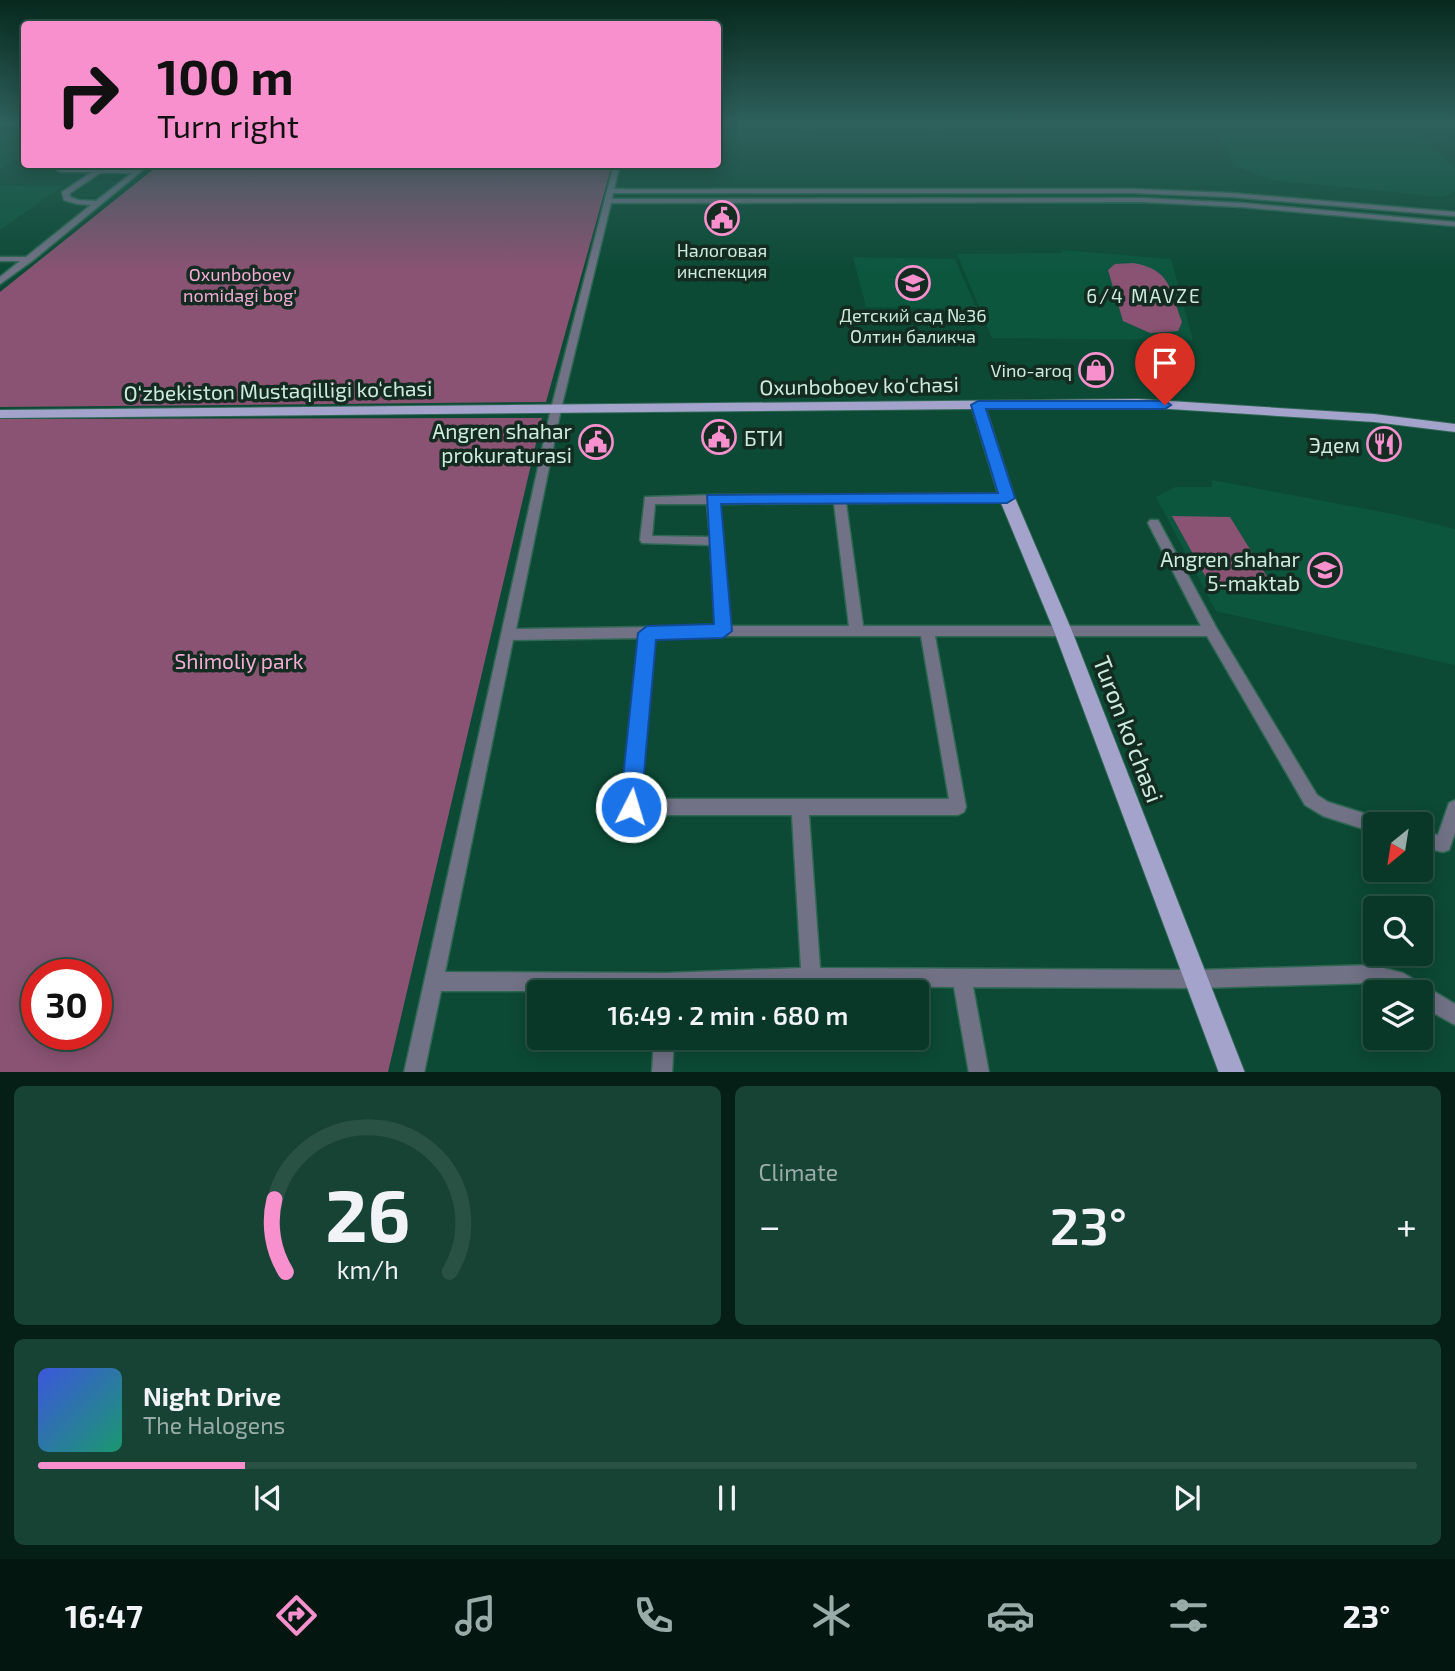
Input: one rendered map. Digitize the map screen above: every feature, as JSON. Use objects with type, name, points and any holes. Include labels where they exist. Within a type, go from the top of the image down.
[{"type":"main road","name":"Oxunboboev ko'chasi","points":[[556,409],[1138,403],[1374,418],[1455,428]]},
{"type":"main road","name":"Turon ko'chasi","points":[[978,405],[1007,498],[1063,631],[1232,1072]]},
{"type":"main road","name":"O‘zbekiston Mustaqilligi ko‘chasi","points":[[0,414],[556,409]]},
{"type":"street","points":[[97,172],[66,192],[67,198],[77,202],[100,202]]},
{"type":"street","points":[[0,281],[137,172]]},
{"type":"street","points":[[414,1072],[556,409],[615,172]]},
{"type":"street","points":[[609,191],[1132,191],[1231,195],[1455,214]]},
{"type":"street","points":[[607,201],[1142,200],[1242,205],[1455,224]]},
{"type":"street","points":[[0,259],[29,259]]},
{"type":"street","points":[[839,498],[858,631]]},
{"type":"street","points":[[717,541],[646,540],[649,500],[1007,498]]},
{"type":"street","points":[[713,499],[723,631]]},
{"type":"street","points":[[1154,523],[1210,631],[1311,800],[1323,808],[1363,821]]},
{"type":"street","points":[[647,633],[631,807],[958,807],[927,630]]},
{"type":"street","points":[[506,635],[723,631],[1210,631]]},
{"type":"street","points":[[800,808],[811,976]]},
{"type":"street","points":[[1433,842],[1443,844],[1455,808]]},
{"type":"street","points":[[758,980],[811,976],[1198,979],[1372,974],[1396,980]]},
{"type":"street","points":[[962,977],[979,1072]]},
{"type":"street","points":[[435,981],[527,983]]},
{"type":"street","points":[[1433,1001],[1455,1014]]},
{"type":"street","points":[[662,1072],[663,1050]]},
{"type":"shaded area","points":[[1251,172],[1455,172],[1455,191],[1444,197],[1272,180]]},
{"type":"shaded area","points":[[0,186],[63,186],[0,230]]},
{"type":"shaded area","points":[[1061,250],[1171,259],[1193,340],[992,338],[957,254],[1062,253]]},
{"type":"shaded area","name":"Детский сад №36 Олтин баликча","points":[[853,257],[955,259],[977,309],[866,307]]},
{"type":"shaded area","name":"Angren shahar 5-maktab","points":[[1212,480],[1398,515],[1455,529],[1455,665],[1216,611],[1156,497],[1175,487],[1212,487]]},
{"type":"green space","name":"Oxunboboev nomidagi bog'","points":[[150,172],[610,172],[546,402],[0,407],[0,292]]},
{"type":"green space","points":[[1133,263],[1155,270],[1167,283],[1182,322],[1178,331],[1150,333],[1123,321],[1108,270],[1115,264]]},
{"type":"green space","name":"Shimoliy park","points":[[542,418],[388,1072],[0,1072],[0,419]]},
{"type":"green space","points":[[1172,516],[1230,517],[1271,583],[1209,583]]},
{"type":"place","name":"Налоговая инспекция","points":[[722,218]]},
{"type":"place","name":"Детский сад №36 Олтин баликча","points":[[913,283]]},
{"type":"place","name":"Vino-aroq","points":[[1096,370]]},
{"type":"place","name":"БТИ","points":[[719,437]]},
{"type":"place","name":"Angren shahar prokuraturasi","points":[[596,442]]},
{"type":"place","name":"Эдем","points":[[1384,444]]},
{"type":"place","name":"Angren shahar 5-maktab","points":[[1325,570]]},
{"type":"district","name":"6/4 MAVZE","points":[[1144,295]]},
{"type":"route","points":[[631,807],[647,633],[723,631],[713,499],[1007,498],[978,405],[1165,405]]}]
